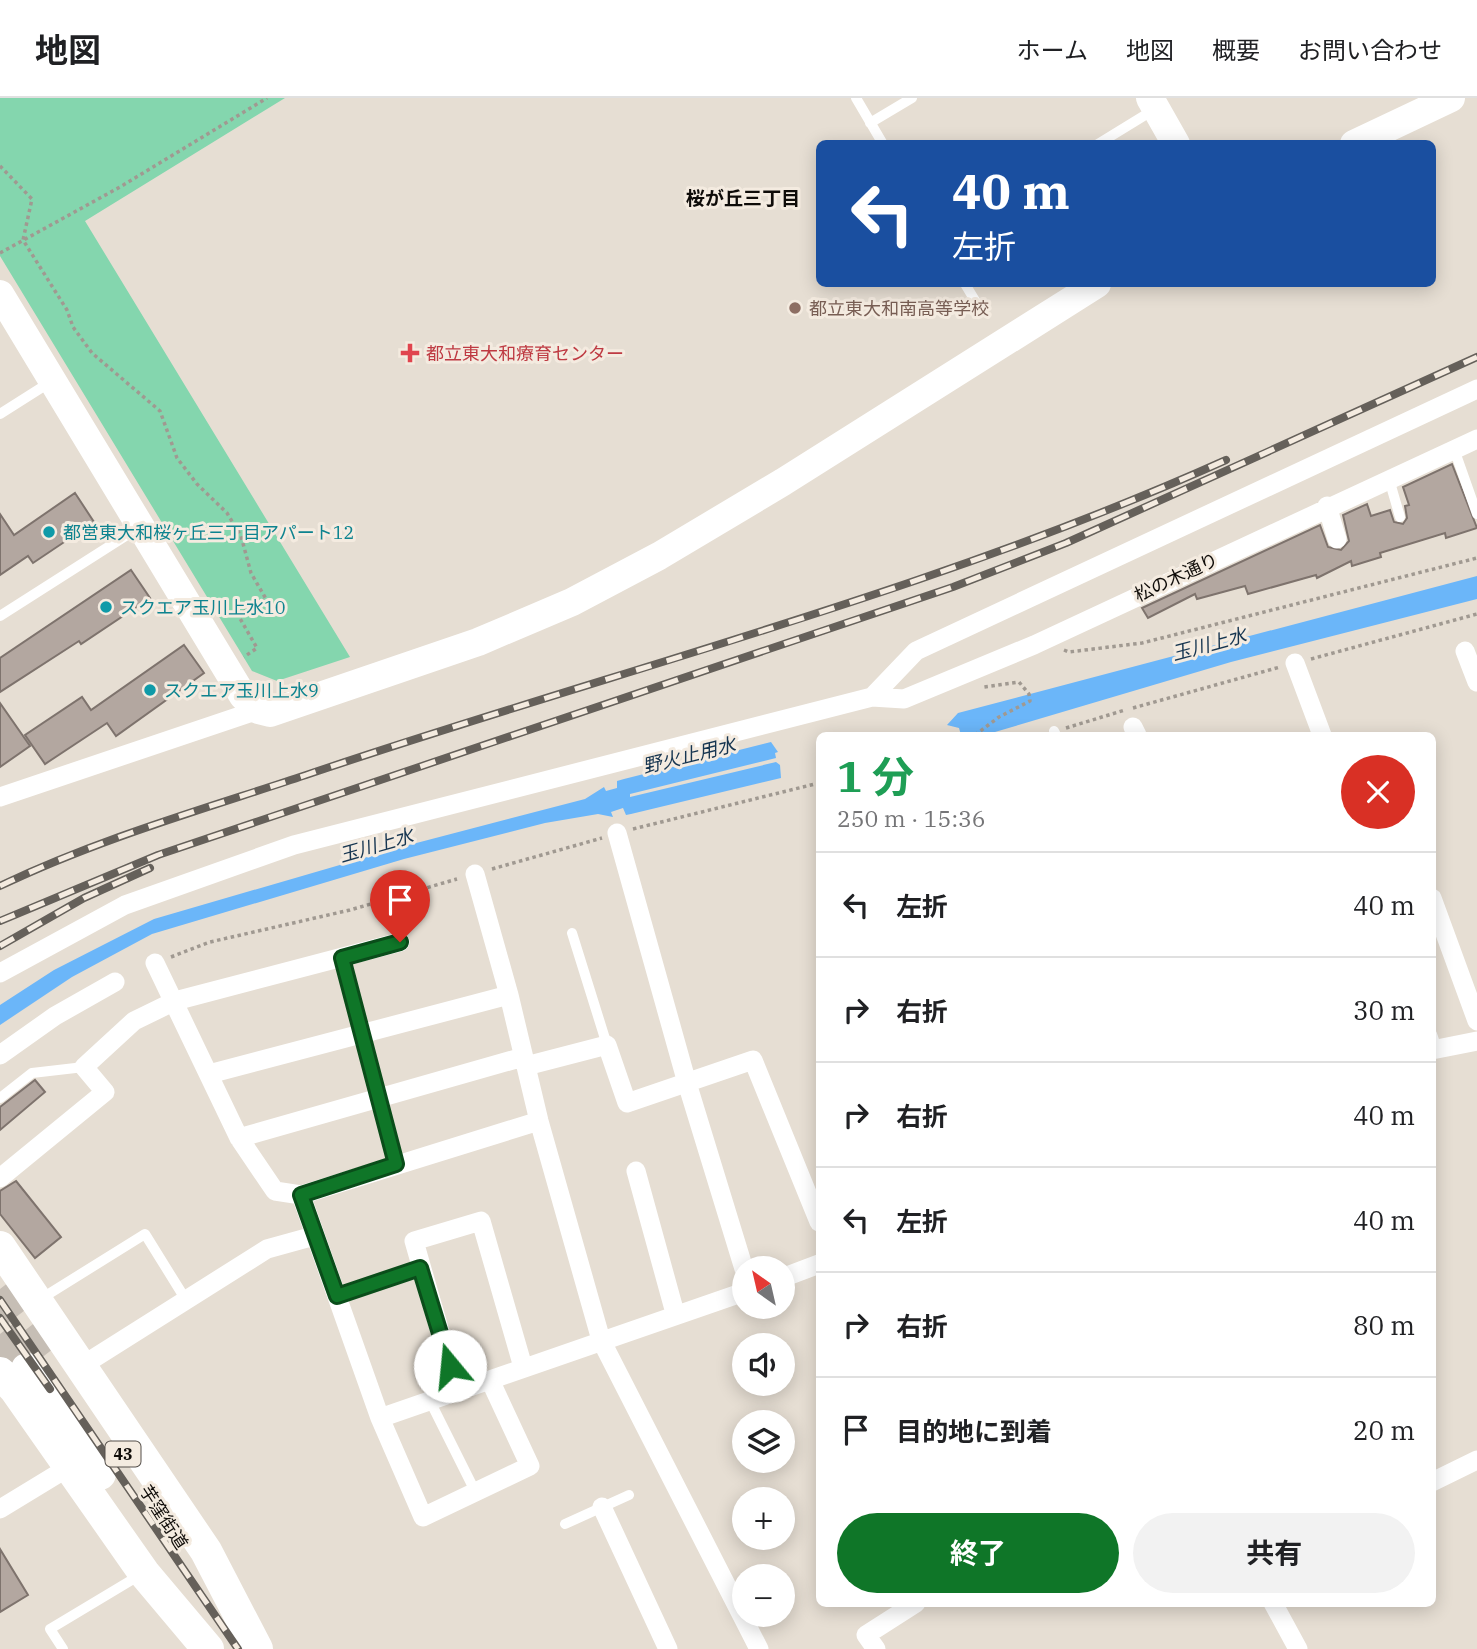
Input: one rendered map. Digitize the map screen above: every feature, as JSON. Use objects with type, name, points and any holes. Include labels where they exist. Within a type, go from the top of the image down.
[{"type":"main road","points":[[0,1247],[206,1551],[255,1649]]},
{"type":"main road","points":[[25,1365],[15,1389],[144,1573],[208,1649]]},
{"type":"main road","name":"芋窪街道","points":[[25,1365],[218,1649]]},
{"type":"main road","name":"芋窪街道","points":[[25,1365],[84,1396],[255,1649]]},
{"type":"street","points":[[1362,140],[1451,98]]},
{"type":"street","points":[[1153,103],[1174,140]]},
{"type":"street","points":[[0,797],[258,710],[277,712],[478,642],[572,602],[659,556],[783,482],[1092,287]]},
{"type":"street","points":[[1,299],[243,696],[258,710]]},
{"type":"street","points":[[872,697],[916,651],[1477,389]]},
{"type":"street","name":"松の木通り","points":[[0,973],[125,905],[294,845],[872,697],[904,699],[1046,639],[1327,506],[1477,439]]},
{"type":"street","points":[[1327,506],[1337,539]]},
{"type":"street","points":[[1465,651],[1477,682]]},
{"type":"street","points":[[1294,663],[1321,732]]},
{"type":"street","points":[[617,834],[687,1083],[740,1256]]},
{"type":"street","points":[[475,874],[509,995],[538,1121],[601,1340],[758,1649]]},
{"type":"street","points":[[1436,909],[1477,1021]]},
{"type":"street","points":[[0,1178],[105,1092],[84,1067],[134,1021],[175,1001],[400,942]]},
{"type":"street","points":[[155,963],[239,1138],[275,1191],[301,1195],[538,1121]]},
{"type":"street","points":[[0,1055],[55,1016],[115,982]]},
{"type":"street","points":[[209,1074],[509,995]]},
{"type":"street","points":[[1436,1044],[1477,1041]]},
{"type":"street","points":[[239,1138],[379,1098],[525,1061],[607,1045],[627,1103],[753,1060],[816,1215]]},
{"type":"street","points":[[636,1171],[675,1313]]},
{"type":"street","points":[[301,1195],[380,1418],[422,1517],[530,1466],[490,1380]]},
{"type":"street","points":[[457,1391],[414,1241],[481,1221],[523,1367]]},
{"type":"street","points":[[80,1367],[267,1250],[314,1236]]},
{"type":"street","points":[[795,1273],[816,1265]]},
{"type":"street","points":[[380,1418],[675,1313],[732,1296]]},
{"type":"street","points":[[1436,1480],[1477,1460]]},
{"type":"street","points":[[0,1509],[69,1467]]},
{"type":"street","points":[[602,1507],[668,1649]]},
{"type":"street","points":[[876,1649],[866,1635],[905,1607]]},
{"type":"street","points":[[1275,1607],[1298,1649]]},
{"type":"lane","points":[[856,98],[881,140]]},
{"type":"lane","points":[[870,123],[912,98]]},
{"type":"lane","points":[[1103,140],[1153,103]]},
{"type":"lane","points":[[967,287],[982,312]]},
{"type":"lane","points":[[0,414],[52,380]]},
{"type":"lane","points":[[1454,449],[1477,514]]},
{"type":"lane","points":[[1389,479],[1400,517]]},
{"type":"lane","points":[[0,616],[139,528]]},
{"type":"lane","points":[[572,933],[607,1045]]},
{"type":"lane","points":[[342,958],[396,1164]]},
{"type":"lane","points":[[0,1098],[32,1073],[84,1067]]},
{"type":"lane","points":[[37,1301],[145,1234],[186,1300]]},
{"type":"lane","points":[[337,1296],[420,1268]]},
{"type":"lane","points":[[430,1401],[475,1491]]},
{"type":"lane","points":[[565,1524],[629,1495]]},
{"type":"lane","points":[[63,1649],[50,1629],[144,1573]]},
{"type":"path","points":[[0,253],[120,187],[267,98]]},
{"type":"path","points":[[0,166],[32,199],[23,240],[67,310],[73,327],[92,354],[160,411],[177,458],[197,484],[227,513],[241,536],[251,573],[266,599],[238,615],[257,648],[227,668]]},
{"type":"path","points":[[1046,639],[1069,652],[1142,643],[1477,558]]},
{"type":"path","points":[[1058,732],[1294,663],[1477,614]]},
{"type":"path","points":[[976,686],[989,687],[1019,682],[1030,694],[1030,701],[999,717],[979,732]]},
{"type":"green space","points":[[0,98],[285,98],[85,221],[350,657],[277,681],[252,671],[0,256]]},
{"type":"water","points":[[1477,576],[1477,599],[1231,662],[995,732],[960,732],[959,728],[947,725],[958,713]]},
{"type":"water","points":[[771,742],[778,752],[775,753],[776,758],[630,794],[630,797],[776,762],[780,765],[781,778],[626,815],[623,808],[611,812],[613,817],[598,814],[545,823],[404,859],[152,934],[72,977],[0,1025],[0,1005],[54,970],[154,919],[405,846],[585,799],[604,787],[606,791],[617,788],[617,781]]},
{"type":"building","points":[[1452,464],[1477,528],[1446,538],[1445,533],[1380,553],[1381,557],[1352,566],[1351,561],[1317,578],[1316,575],[1248,594],[1245,586],[1197,599],[1195,594],[1148,618],[1142,608],[1320,525],[1328,547],[1341,550],[1349,541],[1343,515],[1367,504],[1371,516],[1390,510],[1394,522],[1403,524],[1407,518],[1405,506],[1409,505],[1403,487]]},
{"type":"building","name":"都営東大和桜ヶ丘三丁目アパート12","points":[[75,493],[94,522],[33,563],[28,556],[0,575],[0,514],[14,535]]},
{"type":"building","points":[[131,570],[150,598],[81,644],[79,641],[0,692],[0,658]]},
{"type":"building","points":[[184,645],[204,673],[116,736],[107,723],[45,764],[25,735],[82,697],[91,710]]},
{"type":"building","points":[[0,703],[30,746],[0,767]]},
{"type":"building","points":[[35,1080],[45,1092],[0,1130],[0,1107]]},
{"type":"building","points":[[16,1181],[61,1237],[35,1258],[0,1214],[0,1191]]},
{"type":"building","points":[[0,1549],[28,1595],[0,1612]]},
{"type":"tunnel","points":[[0,1289],[49,1352]]},
{"type":"tunnel","points":[[0,1334],[27,1369]]},
{"type":"railway","points":[[0,921],[158,855],[953,587],[1066,543],[1477,357]]},
{"type":"railway","points":[[0,886],[113,839],[190,813],[886,591],[1001,551],[1226,460]]},
{"type":"railway","points":[[0,946],[84,898],[150,868]]},
{"type":"railway","points":[[0,1300],[238,1649]]},
{"type":"railway","points":[[0,1318],[50,1389]]},
{"type":"place","name":"都立東大和南高等学校","points":[[795,308]]},
{"type":"place","name":"都立東大和療育センター","points":[[410,353]]},
{"type":"place","name":"都営東大和桜ヶ丘三丁目アパート12","points":[[49,532]]},
{"type":"place","name":"スクエア玉川上水10","points":[[106,607]]},
{"type":"place","name":"スクエア玉川上水9","points":[[150,690]]},
{"type":"district","name":"桜が丘三丁目","points":[[743,198]]},
{"type":"route","points":[[400,942],[342,958],[396,1164],[301,1195],[337,1296],[420,1268],[450,1366]]},
{"type":"water label","name":"玉川上水","points":[[1209,644]]},
{"type":"water label","name":"野火止用水","points":[[689,755]]},
{"type":"water label","name":"玉川上水","points":[[376,845]]}]
